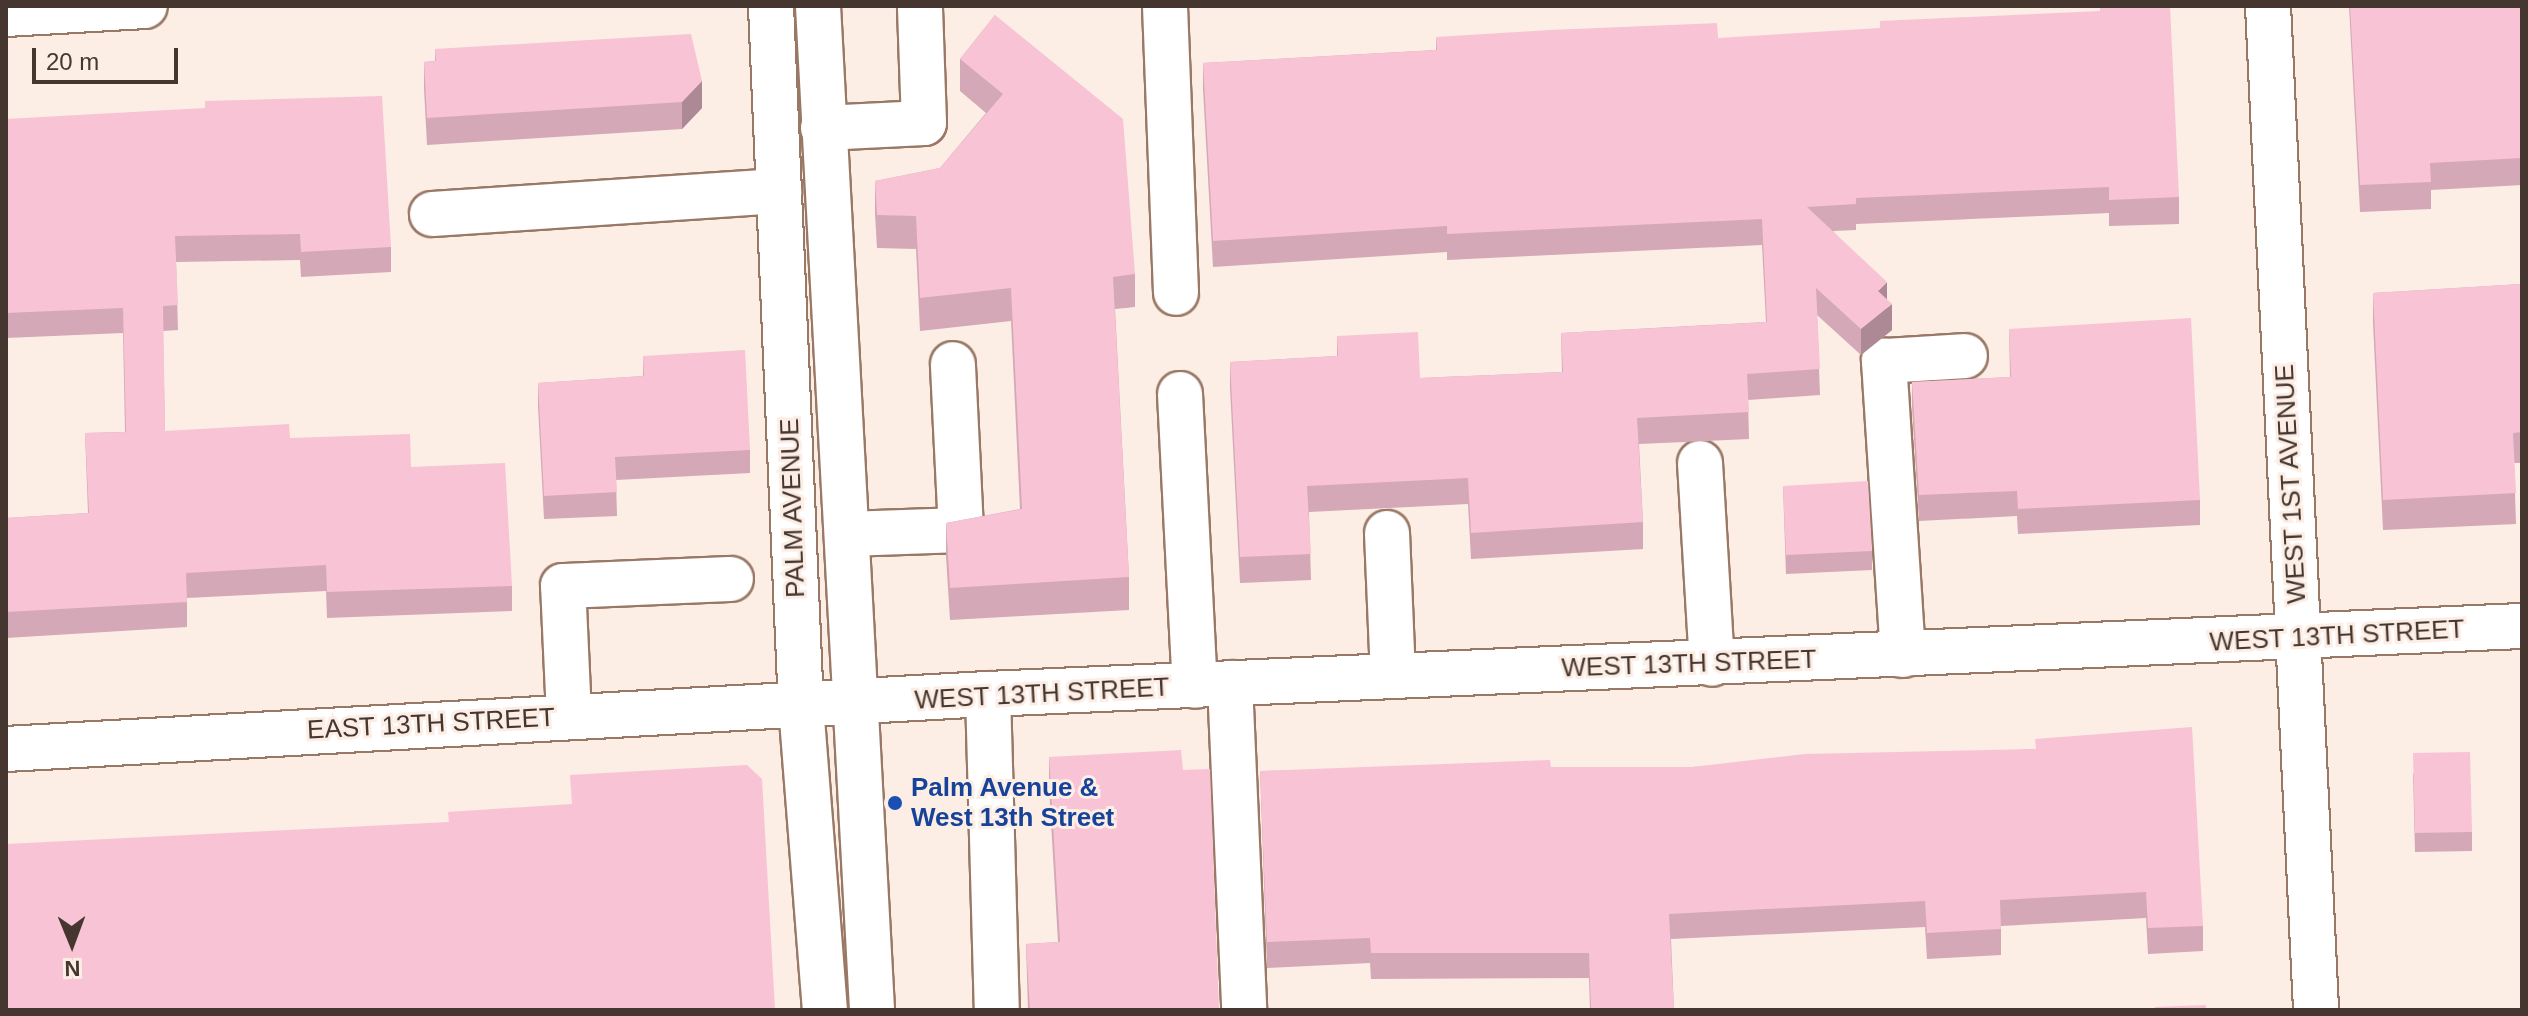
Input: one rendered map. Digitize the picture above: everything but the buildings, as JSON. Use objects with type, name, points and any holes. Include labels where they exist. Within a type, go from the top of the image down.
[{"type":"street","name":"PALM AVENUE","points":[[771,6],[801,706],[825,1010]]},
{"type":"street","name":"PALM AVENUE","points":[[818,6],[872,1010]]},
{"type":"street","points":[[823,128],[924,123],[920,6]]},
{"type":"street","points":[[1165,6],[1176,293]]},
{"type":"street","name":"WEST 1ST AVENUE","points":[[2268,6],[2316,1010]]},
{"type":"street","points":[[6,14],[125,7]]},
{"type":"street","points":[[432,214],[779,191]]},
{"type":"street","points":[[1903,655],[1884,361],[1965,356]]},
{"type":"street","points":[[847,534],[961,530],[953,364]]},
{"type":"street","points":[[1180,394],[1244,1010]]},
{"type":"street","points":[[1700,463],[1712,664]]},
{"type":"street","points":[[1387,533],[1393,676]]},
{"type":"street","points":[[569,716],[563,586],[731,579]]},
{"type":"street","name":"WEST 13TH STREET","points":[[857,704],[988,694],[2522,626]]},
{"type":"street","points":[[988,694],[997,1010]]},
{"type":"street","name":"EAST 13TH STREET","points":[[6,749],[569,716],[857,704]]},
{"type":"place","name":"Palm Avenue & West 13th Street","points":[[895,803]]}]
